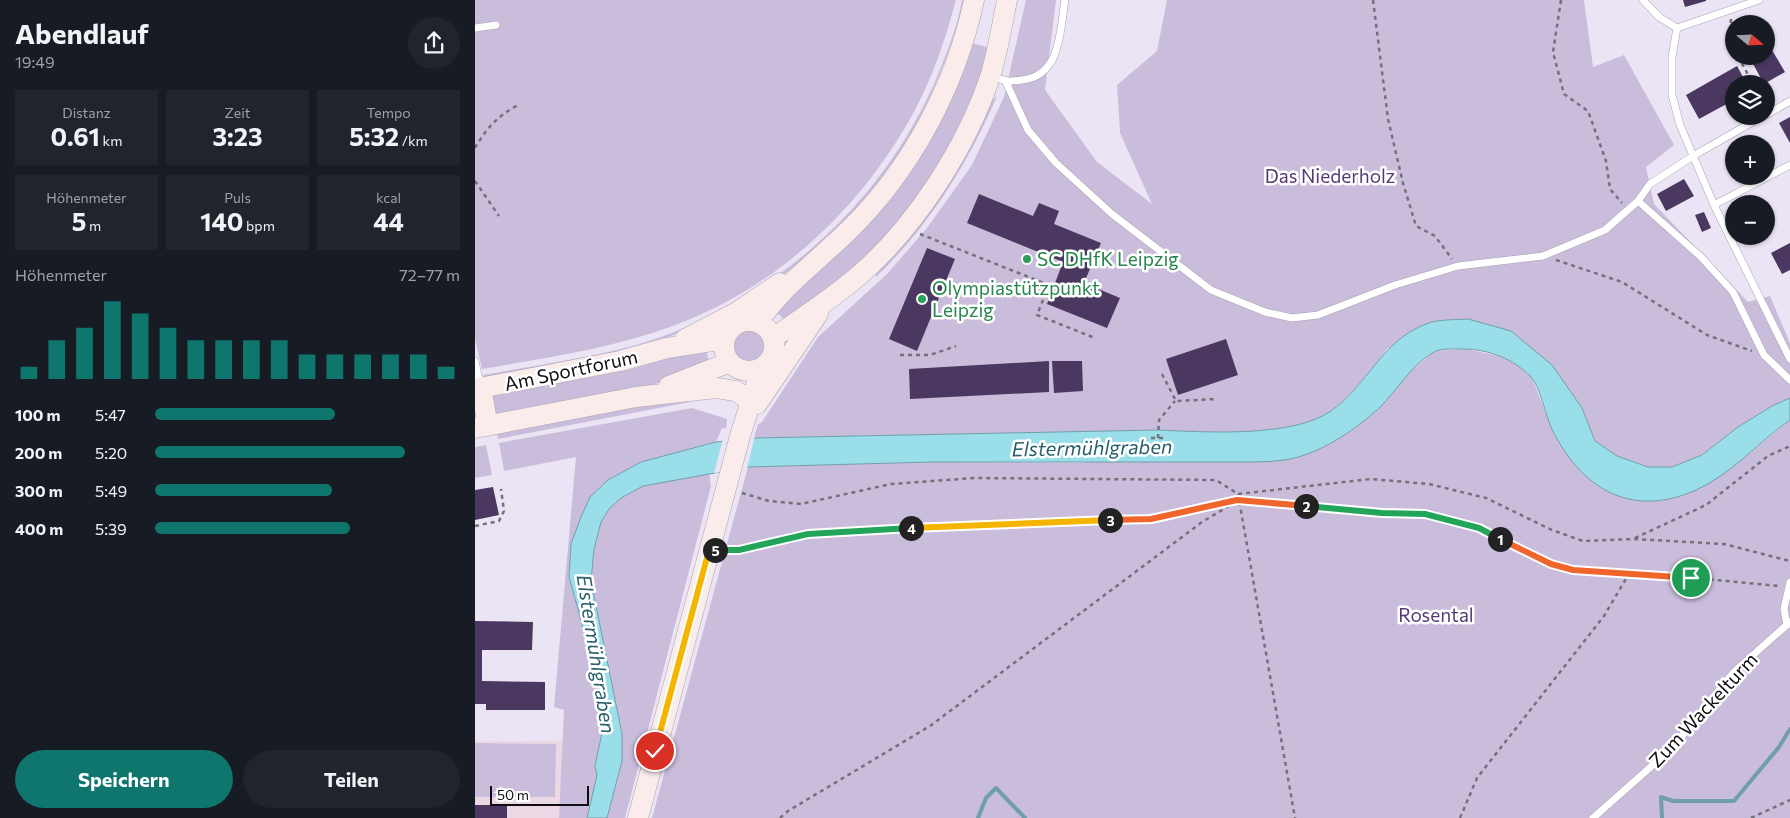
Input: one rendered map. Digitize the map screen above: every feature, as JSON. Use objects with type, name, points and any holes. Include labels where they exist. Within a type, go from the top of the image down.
[{"type":"main road","name":"Am Sportforum","points":[[757,322],[776,296],[849,230],[881,195],[911,152],[938,104],[967,33],[974,0]]},
{"type":"main road","points":[[740,436],[760,400],[809,324],[904,228],[920,208],[953,157],[972,120],[998,78],[998,42],[1007,0]]},
{"type":"main road","points":[[967,33],[998,42]]},
{"type":"main road","name":"Am Sportforum","points":[[667,348],[737,312],[813,262]]},
{"type":"main road","points":[[773,338],[855,278]]},
{"type":"main road","points":[[742,322],[757,322],[765,326],[773,338],[774,353],[771,359],[745,367],[725,351],[725,339],[729,332],[742,322]]},
{"type":"main road","name":"Am Sportforum","points":[[478,389],[604,365],[667,348],[725,339]]},
{"type":"main road","name":"Am Sportforum","points":[[482,427],[636,397],[745,367]]},
{"type":"main road","points":[[740,436],[745,367]]},
{"type":"main road","points":[[637,818],[740,436],[745,367]]},
{"type":"main road","name":"Am Sportforum","points":[[636,397],[716,388],[736,391],[743,396]]},
{"type":"main road","points":[[478,389],[482,427]]},
{"type":"lane","points":[[998,78],[1032,79],[1052,64],[1057,49],[1065,0]]},
{"type":"lane","points":[[1643,0],[1659,17],[1677,28],[1759,0]]},
{"type":"lane","points":[[475,28],[496,25]]},
{"type":"lane","points":[[1677,28],[1672,57],[1672,95],[1680,125],[1714,205],[1790,359]]},
{"type":"lane","points":[[998,78],[1028,130],[1056,163],[1112,214],[1211,290],[1265,312],[1292,318],[1318,315],[1395,285],[1458,266],[1543,256],[1605,230],[1637,201],[1651,184],[1693,156],[1747,125]]},
{"type":"lane","points":[[1775,109],[1790,101]]},
{"type":"lane","points":[[1714,205],[1790,165]]},
{"type":"lane","points":[[1637,201],[1700,256],[1733,292],[1764,355],[1790,380]]},
{"type":"lane","points":[[475,361],[478,389]]},
{"type":"lane","points":[[1788,623],[1784,609],[1789,586]]},
{"type":"lane","name":"Zum Wackelturm","points":[[1593,818],[1672,748],[1735,672],[1788,623]]},
{"type":"path","points":[[1373,0],[1388,119],[1403,183],[1416,226],[1435,236],[1458,266]]},
{"type":"path","points":[[1561,0],[1553,52],[1564,94],[1588,110],[1606,161],[1610,189],[1622,203],[1637,201]]},
{"type":"path","points":[[1732,15],[1733,10]]},
{"type":"path","points":[[475,148],[485,129],[500,114],[520,104]]},
{"type":"path","points":[[475,181],[499,216]]},
{"type":"path","points":[[904,228],[1054,287]]},
{"type":"path","points":[[1543,256],[1622,282],[1707,335],[1764,355]]},
{"type":"path","points":[[1049,285],[1037,315],[1095,338]]},
{"type":"path","points":[[900,356],[930,355],[956,346]]},
{"type":"path","points":[[1161,374],[1175,401]]},
{"type":"path","points":[[1158,438],[1159,420],[1175,401],[1217,399]]},
{"type":"path","points":[[1151,438],[1164,438]]},
{"type":"path","points":[[1634,539],[1705,505],[1768,456],[1790,446]]},
{"type":"path","points":[[728,480],[769,501],[801,504],[891,484],[974,478],[1216,480],[1238,494],[1371,478],[1429,484],[1485,498],[1552,530],[1583,542],[1634,539],[1724,544],[1790,561]]},
{"type":"path","points":[[475,526],[499,521],[504,511],[501,489]]},
{"type":"path","points":[[1238,494],[1237,500],[1295,818]]},
{"type":"path","points":[[780,818],[788,811],[930,726],[1202,522],[1237,500]]},
{"type":"path","points":[[709,550],[739,550],[808,534],[1151,519],[1237,500],[1382,513],[1425,514],[1479,528],[1551,564],[1573,570],[1630,572],[1789,586]]},
{"type":"path","points":[[1460,818],[1477,778],[1604,616],[1630,572]]},
{"type":"path","points":[[1751,818],[1790,800]]},
{"type":"shaded area","points":[[475,741],[564,741],[559,818],[475,818]]},
{"type":"green space","points":[[475,0],[956,0],[932,73],[922,96],[901,134],[877,170],[849,205],[818,236],[785,264],[749,289],[710,310],[647,335],[553,357],[482,369],[475,339]]},
{"type":"green space","points":[[962,0],[965,0],[950,47],[933,91],[912,132],[887,171],[859,207],[827,240],[790,270],[730,308],[701,324],[681,332],[625,350],[484,378],[483,375],[604,353],[674,332],[718,312],[759,288],[798,260],[833,229],[865,194],[894,156],[918,115],[939,72],[955,28]]},
{"type":"green space","name":"Das Niederholz","points":[[1026,0],[1056,0],[1045,90],[1097,162],[1152,204],[1120,133],[1117,85],[1157,51],[1167,0],[1584,0],[1593,67],[1624,55],[1674,145],[1646,167],[1654,204],[1748,302],[1770,296],[1790,343],[1790,398],[1772,406],[1738,427],[1702,455],[1672,467],[1648,467],[1617,456],[1595,441],[1582,408],[1511,331],[1388,348],[1355,389],[1332,410],[1316,419],[1273,429],[1223,432],[1158,430],[754,438],[758,424],[762,422],[818,337],[887,274],[927,228],[972,165],[1004,97]]},
{"type":"green space","points":[[971,43],[987,47],[992,55],[935,176],[864,262],[787,324],[781,316],[772,311],[845,243]]},
{"type":"green space","points":[[997,96],[973,146],[945,193],[913,237],[876,277],[876,272],[978,131],[993,99]]},
{"type":"green space","points":[[749,331],[759,336],[764,346],[759,356],[749,361],[739,356],[734,346],[739,336]]},
{"type":"green space","points":[[706,346],[709,365],[683,375],[631,390],[577,402],[495,416],[493,394]]},
{"type":"green space","name":"Rosental","points":[[1465,349],[1510,358],[1532,378],[1552,429],[1601,487],[1735,465],[1790,420],[1790,818],[652,818],[748,467],[932,462],[1081,463],[1371,416],[1407,374],[1435,351]]},
{"type":"green space","points":[[689,397],[690,402],[498,439],[497,434]]},
{"type":"green space","points":[[692,408],[727,419],[726,429],[722,428],[716,442],[641,462],[590,498],[571,544],[569,577],[596,674],[603,728],[595,766],[597,775],[587,818],[559,818],[564,710],[554,707],[576,457],[504,471],[499,443]]},
{"type":"green space","points":[[486,445],[492,475],[475,478],[475,447]]},
{"type":"green space","points":[[709,472],[711,486],[625,818],[607,818],[622,761],[622,734],[591,581],[594,549],[601,522],[609,509],[621,498],[643,486]]},
{"type":"green space","points":[[475,743],[556,744],[555,797],[475,797]]},
{"type":"water","name":"Elstermühlgraben","points":[[1468,319],[1511,331],[1552,365],[1582,408],[1595,441],[1617,456],[1648,467],[1672,467],[1702,455],[1738,427],[1772,406],[1790,398],[1790,420],[1733,467],[1696,490],[1673,498],[1651,501],[1630,499],[1611,493],[1593,482],[1578,468],[1564,450],[1549,423],[1538,388],[1531,377],[1517,365],[1491,353],[1472,349],[1448,349],[1437,351],[1424,358],[1379,409],[1351,431],[1318,450],[1284,460],[1268,462],[932,462],[748,467],[643,486],[621,498],[609,509],[601,522],[594,549],[591,581],[622,734],[622,761],[607,818],[587,818],[597,775],[595,766],[603,728],[596,674],[569,577],[571,544],[590,497],[608,480],[641,462],[716,442],[754,438],[1158,430],[1223,432],[1294,426],[1314,420],[1331,411],[1355,389],[1397,341],[1411,332],[1436,321]]},
{"type":"pier","points":[[755,435],[747,469],[714,473],[723,439]]},
{"type":"building","points":[[1683,0],[1706,0],[1706,1],[1685,7]]},
{"type":"building","points":[[1775,55],[1785,72],[1775,78],[1775,75],[1759,75],[1754,65],[1775,65]]},
{"type":"building","points":[[1737,66],[1742,75],[1725,75],[1725,105],[1699,119],[1686,95]]},
{"type":"building","points":[[1790,117],[1790,143],[1779,123]]},
{"type":"building","points":[[1684,179],[1694,196],[1666,211],[1657,194]]},
{"type":"building","points":[[979,194],[1033,216],[1039,203],[1059,211],[1054,224],[1101,243],[1084,283],[1120,298],[1107,328],[1047,304],[1063,262],[967,223]]},
{"type":"building","points":[[1704,212],[1711,228],[1702,232],[1695,215]]},
{"type":"building","points":[[1790,243],[1790,270],[1782,274],[1771,253]]},
{"type":"building","name":"Olympiastützpunkt Leipzig","points":[[927,248],[955,259],[917,351],[889,339]]},
{"type":"building","points":[[1226,339],[1238,375],[1178,395],[1166,359]]},
{"type":"building","points":[[1049,361],[1049,392],[910,399],[909,369]]},
{"type":"building","points":[[1052,361],[1082,361],[1083,391],[1054,393]]},
{"type":"building","points":[[493,487],[499,515],[475,520],[475,490]]},
{"type":"building","points":[[475,621],[533,622],[532,650],[482,650],[482,681],[545,682],[545,710],[486,710],[486,704],[475,704]]},
{"type":"building","points":[[475,805],[507,805],[507,818],[475,818]]},
{"type":"waterway","points":[[1662,818],[1661,797],[1673,801],[1734,801],[1779,747],[1790,729]]},
{"type":"waterway","points":[[978,818],[986,798],[996,788],[1025,818]]},
{"type":"place","name":"SC DHfK Leipzig","points":[[1027,259]]},
{"type":"place","name":"Olympiastützpunkt Leipzig","points":[[922,299]]},
{"type":"route","points":[[655,751],[709,550],[739,550],[808,534],[965,525],[1151,519],[1192,512],[1237,500],[1382,513],[1425,514],[1479,528],[1551,564],[1573,570],[1630,572],[1691,578]]}]
